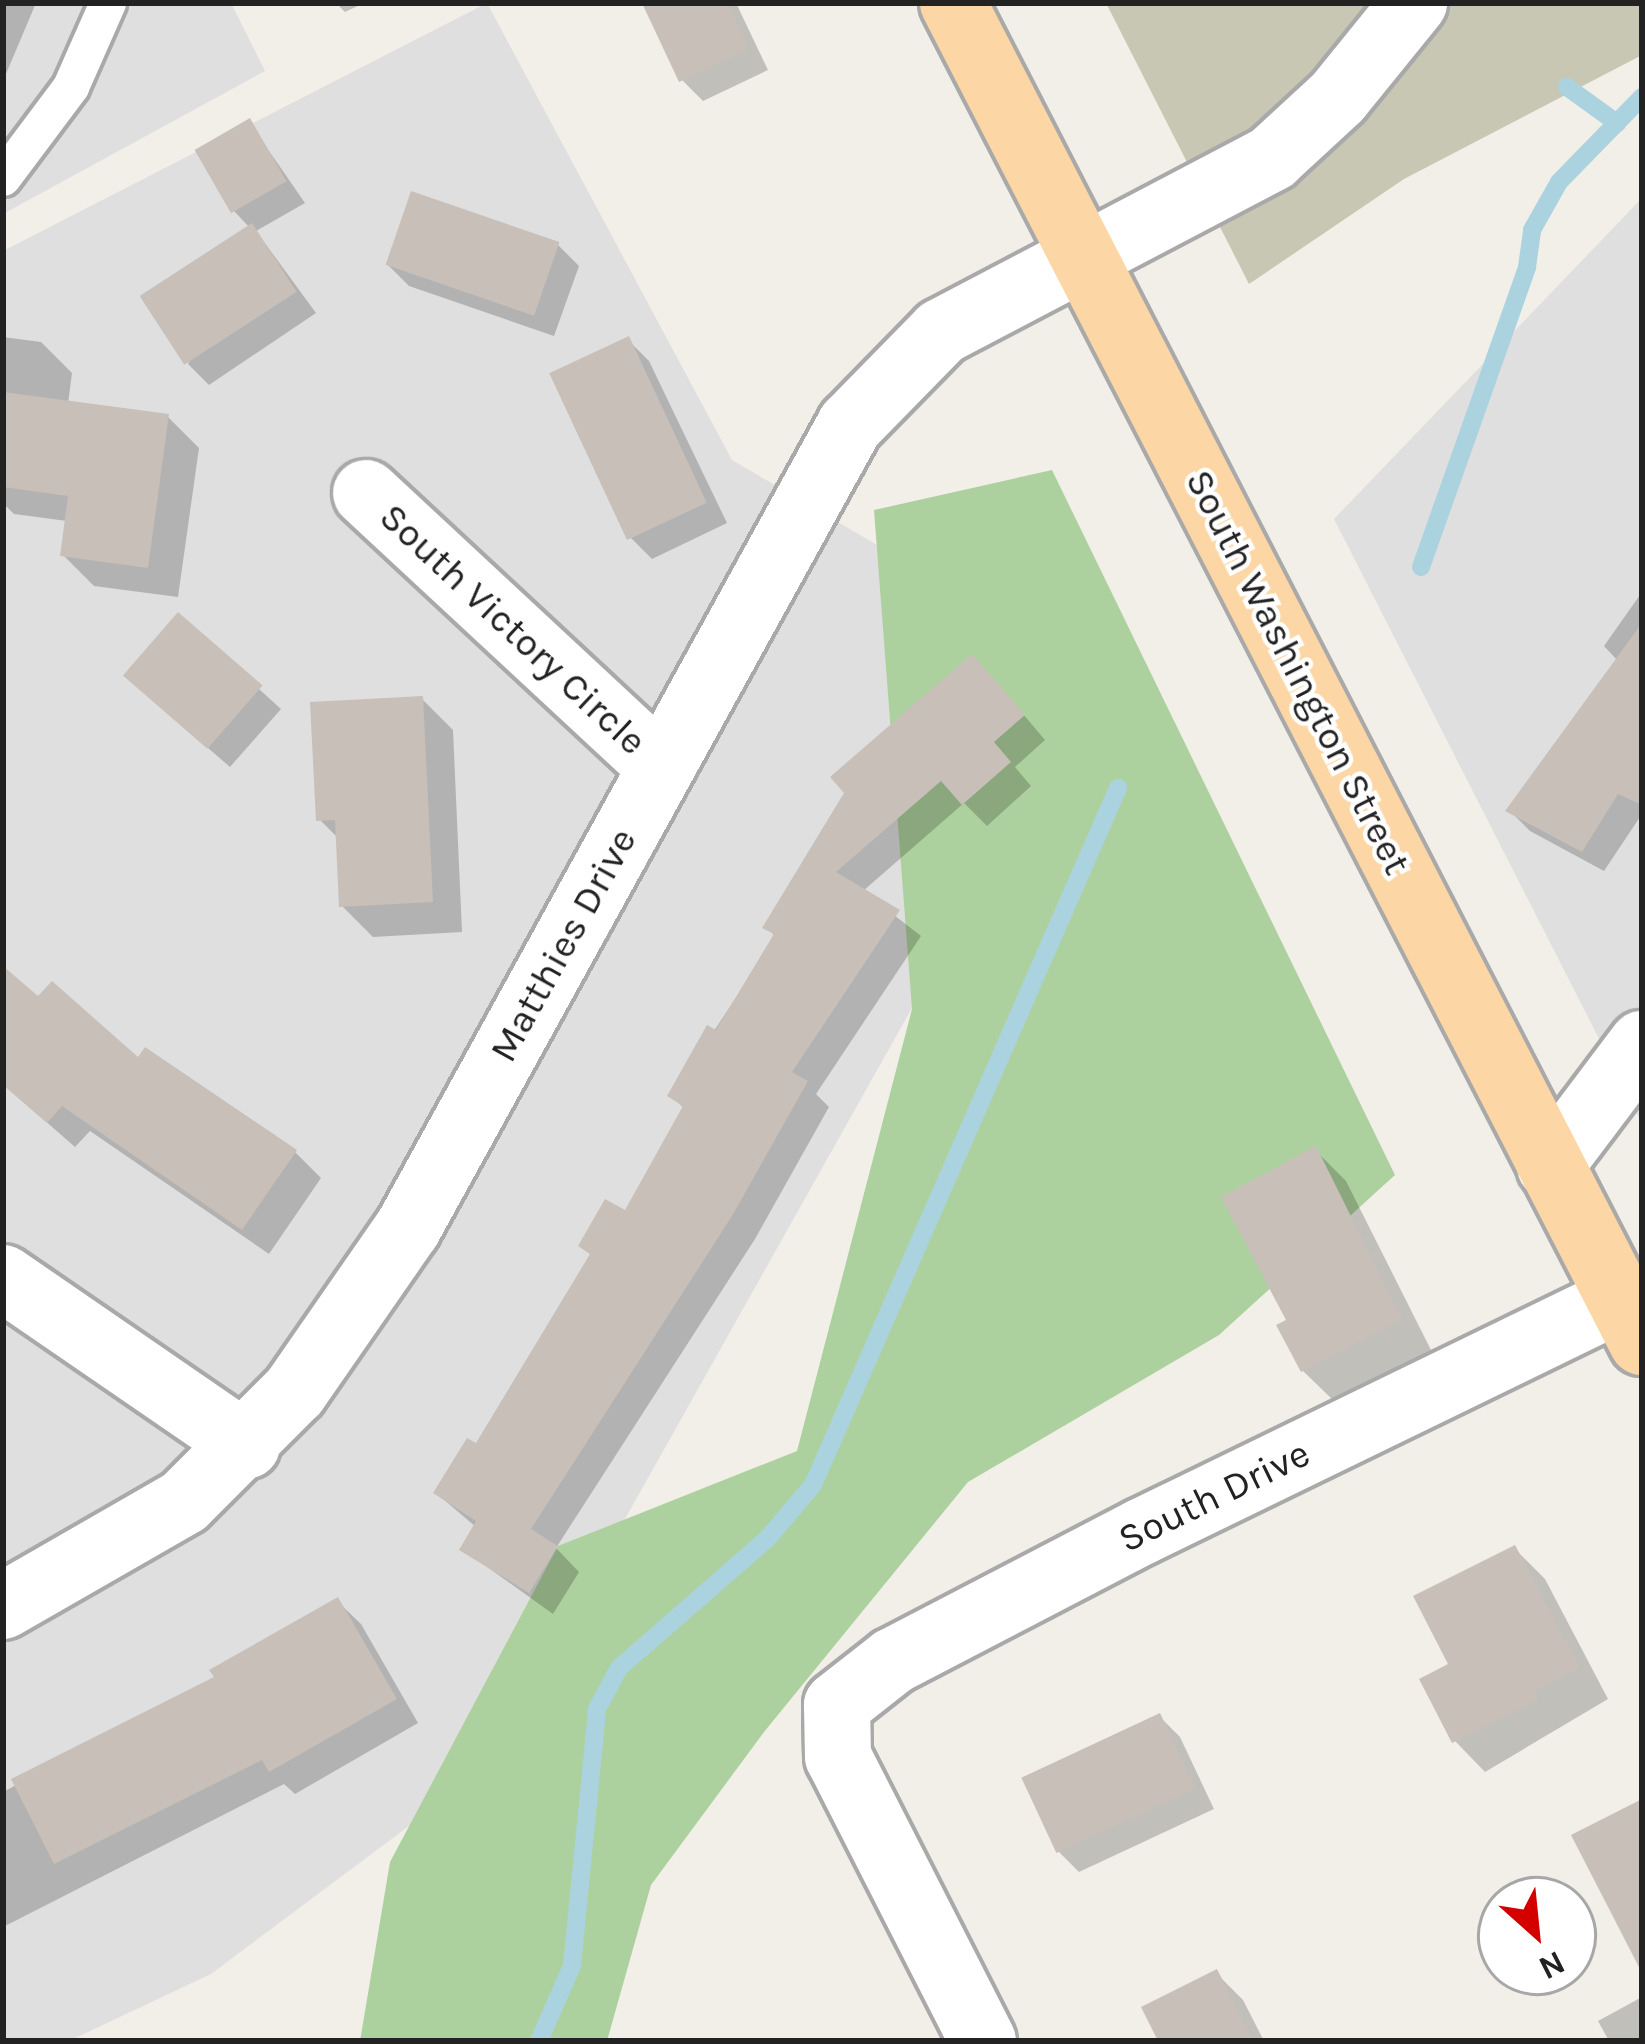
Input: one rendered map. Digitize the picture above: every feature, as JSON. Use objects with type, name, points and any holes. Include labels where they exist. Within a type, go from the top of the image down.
[{"type":"main road","name":"South Washington Street","points":[[952,3],[1631,1321]]},
{"type":"street","name":"Matthies Drive","points":[[3,1606],[184,1502],[247,1446],[295,1391],[408,1228],[850,425],[941,332],[1083,252],[1272,158],[1338,97],[1414,3]]},
{"type":"street","name":"South Victory Circle","points":[[366,493],[660,766]]},
{"type":"street","points":[[1550,1166],[1642,1044]]},
{"type":"street","points":[[3,1278],[247,1446]]},
{"type":"street","name":"South Drive","points":[[983,2041],[838,1756],[837,1705],[893,1661],[1631,1321]]},
{"type":"lane","points":[[3,178],[70,87],[108,3]]},
{"type":"shaded area","points":[[3,3],[231,3],[265,71],[3,214]]},
{"type":"shaded area","points":[[487,3],[732,460],[1099,675],[484,1770],[211,1974],[69,2041],[3,2041],[3,251]]},
{"type":"shaded area","points":[[1106,3],[1642,3],[1642,55],[1404,179],[1249,284]]},
{"type":"shaded area","points":[[1642,198],[1642,1123],[1334,519]]},
{"type":"green space","points":[[1052,470],[1395,1175],[1219,1335],[968,1482],[764,1732],[651,1885],[607,2041],[360,2041],[390,1862],[558,1546],[797,1451],[912,1009],[874,510]]},
{"type":"building","points":[[642,3],[727,3],[749,49],[679,82]]},
{"type":"building","points":[[250,118],[286,181],[231,213],[195,150]]},
{"type":"building","points":[[411,191],[559,242],[534,316],[386,265]]},
{"type":"building","points":[[252,223],[297,292],[184,365],[140,296]]},
{"type":"building","points":[[629,336],[707,503],[627,540],[549,373]]},
{"type":"building","points":[[3,392],[169,414],[148,568],[60,556],[68,496],[3,487]]},
{"type":"building","points":[[178,612],[263,685],[207,749],[123,675]]},
{"type":"building","points":[[1642,623],[1642,805],[1618,794],[1582,852],[1505,811]]},
{"type":"building","points":[[972,654],[1025,715],[994,742],[1011,762],[962,805],[941,781],[836,872],[900,910],[792,1072],[808,1081],[732,1216],[531,1529],[558,1546],[529,1593],[459,1550],[476,1521],[433,1493],[467,1438],[476,1443],[590,1254],[578,1246],[605,1199],[625,1210],[683,1106],[667,1096],[707,1025],[716,1030],[774,934],[762,928],[844,793],[830,777]]},
{"type":"building","points":[[423,696],[433,902],[339,907],[335,820],[316,821],[310,702]]},
{"type":"building","points":[[3,966],[38,996],[52,981],[138,1057],[145,1047],[297,1150],[242,1230],[62,1106],[47,1123],[3,1085]]},
{"type":"building","points":[[1316,1146],[1402,1319],[1301,1372],[1276,1325],[1286,1320],[1221,1197]]},
{"type":"building","points":[[1515,1545],[1580,1667],[1534,1691],[1538,1699],[1452,1743],[1419,1679],[1448,1664],[1413,1596]]},
{"type":"building","points":[[338,1597],[397,1699],[269,1772],[262,1760],[54,1864],[11,1779],[214,1677],[209,1670]]},
{"type":"building","points":[[1160,1713],[1195,1788],[1056,1853],[1021,1778]]},
{"type":"building","points":[[1642,1799],[1642,1973],[1597,1886],[1597,1876],[1592,1876],[1571,1835]]},
{"type":"building","points":[[1217,1969],[1253,2041],[1158,2041],[1141,2007]]},
{"type":"waterway","points":[[1567,87],[1617,123]]},
{"type":"waterway","points":[[1421,567],[1527,267],[1532,230],[1559,182],[1642,97]]},
{"type":"waterway","points":[[539,2041],[572,1966],[597,1709],[619,1668],[768,1538],[813,1485],[1118,788]]}]
